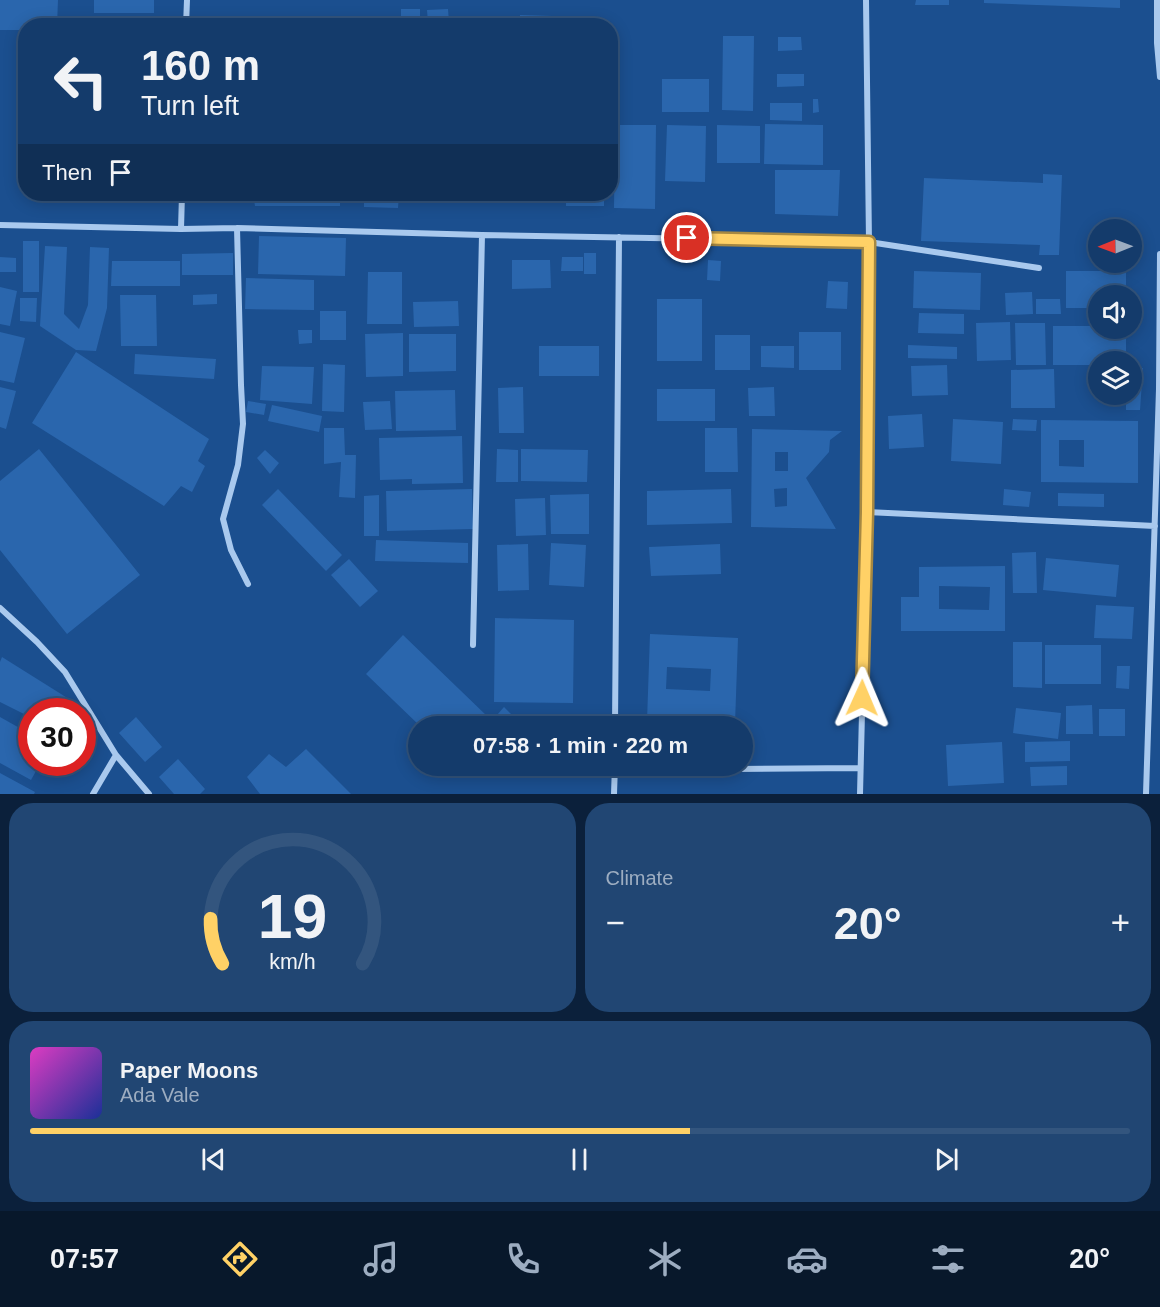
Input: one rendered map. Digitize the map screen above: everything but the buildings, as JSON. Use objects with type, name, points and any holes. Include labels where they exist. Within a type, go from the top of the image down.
[{"type":"street","points":[[186,18],[187,0]]},
{"type":"street","points":[[860,794],[867,512],[869,242],[866,0]]},
{"type":"street","points":[[1157,0],[1156,43],[1160,77]]},
{"type":"street","points":[[181,229],[182,201]]},
{"type":"street","points":[[0,225],[869,242],[1039,268]]},
{"type":"street","points":[[237,228],[243,424],[238,465],[223,519],[231,550],[248,584]]},
{"type":"street","points":[[473,645],[482,235]]},
{"type":"street","points":[[615,716],[619,237]]},
{"type":"street","points":[[1146,794],[1160,389],[1160,254]]},
{"type":"street","points":[[867,512],[1155,526]]},
{"type":"street","points":[[0,608],[65,672],[116,755],[149,794]]},
{"type":"street","points":[[93,794],[116,755]]},
{"type":"street","points":[[753,768],[860,768]]},
{"type":"street","points":[[614,794],[615,776]]},
{"type":"route","points":[[687,238],[869,242],[867,512],[862,698]]}]
